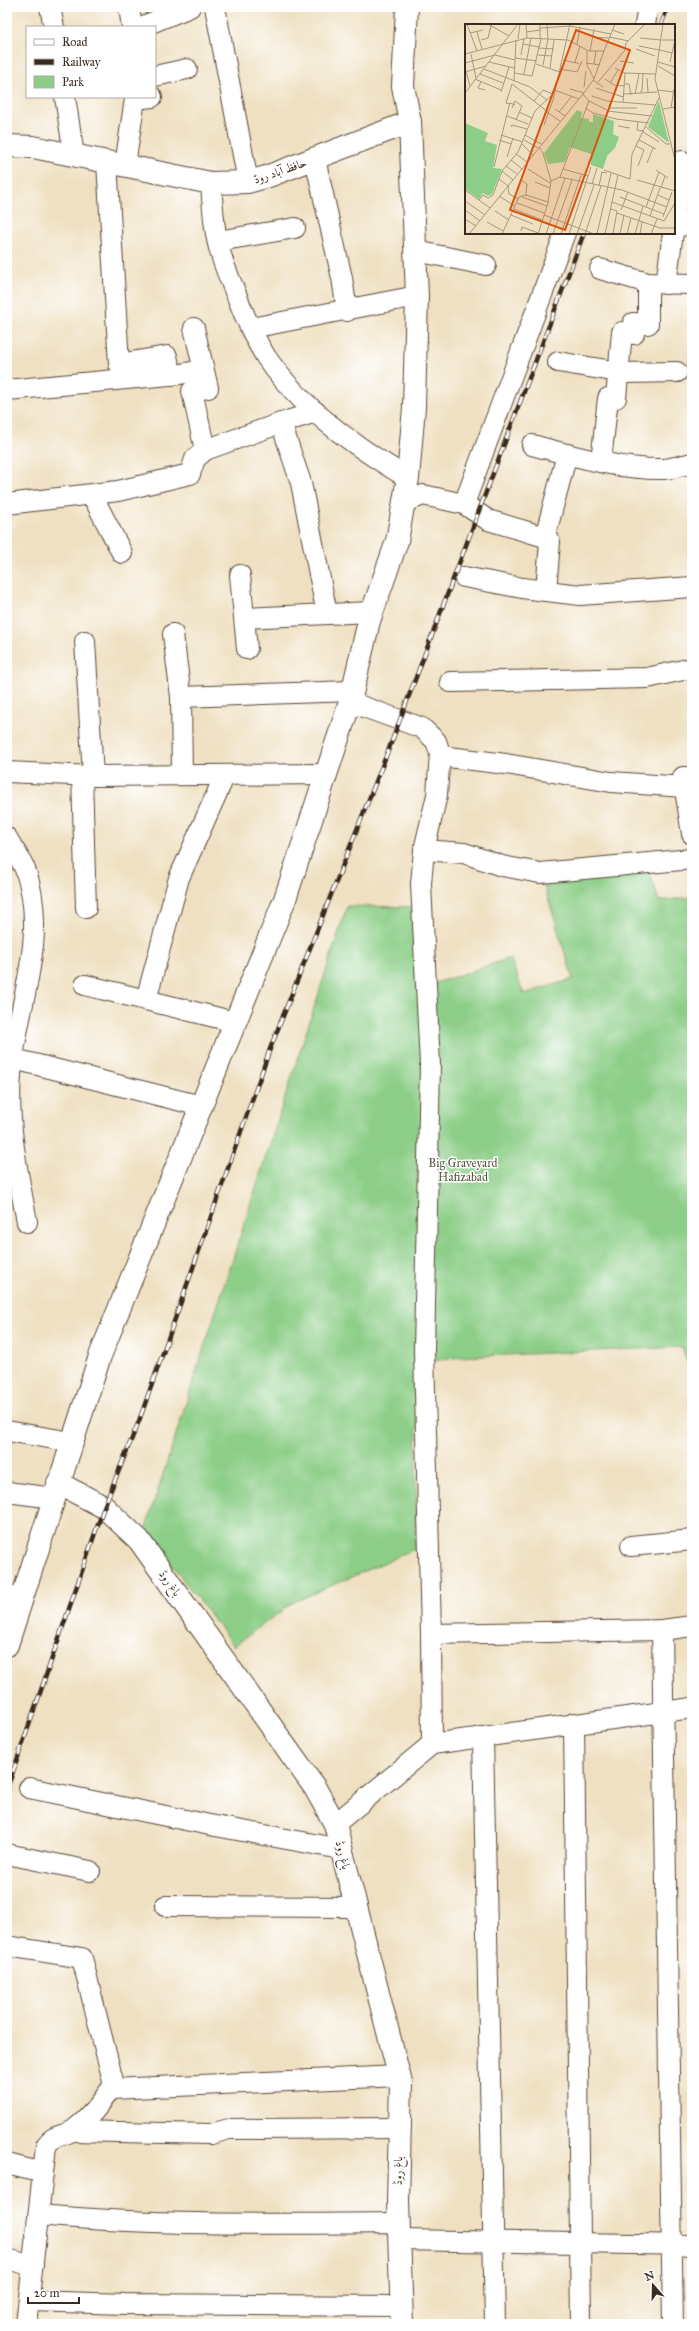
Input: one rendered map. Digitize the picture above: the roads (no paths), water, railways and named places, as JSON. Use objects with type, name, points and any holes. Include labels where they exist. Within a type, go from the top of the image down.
[{"type":"street","points":[[50,7],[54,26]]},
{"type":"street","points":[[129,7],[132,26]]},
{"type":"street","points":[[143,26],[190,7]]},
{"type":"street","points":[[216,7],[248,182]]},
{"type":"street","points":[[7,1645],[14,1597],[56,1491],[100,1356],[285,899],[324,774],[351,696],[371,612],[397,541],[408,478],[414,407],[417,296],[410,122],[403,86],[407,7]]},
{"type":"street","points":[[645,7],[647,12],[645,24]]},
{"type":"street","points":[[156,76],[187,69]]},
{"type":"street","points":[[66,98],[74,155]]},
{"type":"street","points":[[144,98],[135,99],[116,164],[119,364],[167,356],[170,375]]},
{"type":"street","name":"حافظ آباد روڈ","points":[[7,146],[33,147],[211,183],[248,182],[410,122]]},
{"type":"street","points":[[315,158],[342,278],[347,310]]},
{"type":"street","points":[[675,215],[683,161]]},
{"type":"street","points":[[211,183],[215,229],[226,270],[251,328],[266,356],[298,395],[316,412],[367,453],[408,478]]},
{"type":"street","points":[[675,226],[692,225]]},
{"type":"street","points":[[218,241],[295,228]]},
{"type":"street","points":[[464,504],[565,234]]},
{"type":"street","points":[[602,461],[608,398],[616,398],[622,332],[634,334],[634,323],[648,324],[657,284],[672,234]]},
{"type":"street","points":[[416,251],[486,265]]},
{"type":"street","points":[[600,269],[657,284],[692,284]]},
{"type":"street","points":[[251,328],[417,296]]},
{"type":"street","points":[[194,328],[202,370],[208,388],[192,391],[205,450]]},
{"type":"street","points":[[558,362],[618,372],[677,372]]},
{"type":"street","points":[[7,390],[170,375],[202,370]]},
{"type":"street","points":[[7,504],[118,491],[190,474],[195,459],[205,450],[316,412]]},
{"type":"street","points":[[281,423],[301,483],[328,614]]},
{"type":"street","points":[[532,445],[635,468],[666,469],[692,463]]},
{"type":"street","points":[[545,537],[567,454]]},
{"type":"street","points":[[92,495],[122,553]]},
{"type":"street","points":[[403,503],[423,495],[464,504],[488,520],[545,537],[550,542],[546,591]]},
{"type":"street","points":[[240,575],[247,649]]},
{"type":"street","points":[[464,578],[580,595],[692,587]]},
{"type":"street","points":[[245,618],[371,612]]},
{"type":"street","points":[[173,634],[181,697],[182,775]]},
{"type":"street","points":[[85,640],[88,776],[86,908]]},
{"type":"street","points":[[450,682],[647,678],[692,668]]},
{"type":"street","points":[[181,697],[351,696],[422,728],[436,741],[440,756],[437,795],[424,850],[422,884],[430,1065],[424,1352],[431,1634],[432,1744]]},
{"type":"street","points":[[440,756],[506,764],[611,782],[689,791],[692,834]]},
{"type":"street","points":[[7,772],[88,776],[324,774]]},
{"type":"street","points":[[146,1000],[179,878],[226,775]]},
{"type":"street","points":[[7,838],[24,869],[31,897],[34,934],[28,985],[12,1051],[11,1075],[12,1135],[27,1222]]},
{"type":"street","points":[[424,850],[464,854],[502,866],[540,873],[692,859]]},
{"type":"street","points":[[85,985],[235,1022]]},
{"type":"street","points":[[12,1051],[201,1106]]},
{"type":"street","points":[[7,1431],[72,1442]]},
{"type":"street","points":[[7,1492],[56,1491]]},
{"type":"street","name":"باغ روڈ","points":[[56,1491],[104,1507],[139,1540],[315,1788],[335,1824],[399,2076],[399,2232],[402,2315]]},
{"type":"street","points":[[631,1546],[692,1540]]},
{"type":"street","points":[[431,1634],[662,1630],[692,1626]]},
{"type":"street","points":[[662,1630],[673,2324]]},
{"type":"street","points":[[335,1824],[432,1744],[574,1723],[692,1708]]},
{"type":"street","points":[[574,1723],[581,2324]]},
{"type":"street","points":[[483,1736],[495,2324]]},
{"type":"street","points":[[29,1788],[210,1825],[341,1849]]},
{"type":"street","points":[[7,1854],[90,1871]]},
{"type":"street","points":[[165,1906],[356,1908]]},
{"type":"street","points":[[7,1946],[82,1958],[114,2085],[91,2115],[73,2131]]},
{"type":"street","points":[[111,2089],[399,2076]]},
{"type":"street","points":[[26,2324],[46,2146],[52,2137],[73,2131],[211,2134],[229,2129],[400,2128]]},
{"type":"street","points":[[7,2164],[43,2173]]},
{"type":"street","points":[[39,2215],[103,2221],[399,2232],[493,2240],[692,2245]]},
{"type":"street","points":[[7,2259],[33,2266]]},
{"type":"street","points":[[29,2301],[402,2315]]},
{"type":"railway","points":[[661,24],[668,7]]},
{"type":"railway","points":[[7,1789],[104,1507],[139,1421],[270,1049],[390,746],[584,234]]},
{"type":"park label","name":"Big Graveyard Hafizabad","points":[[463,1170]]}]
